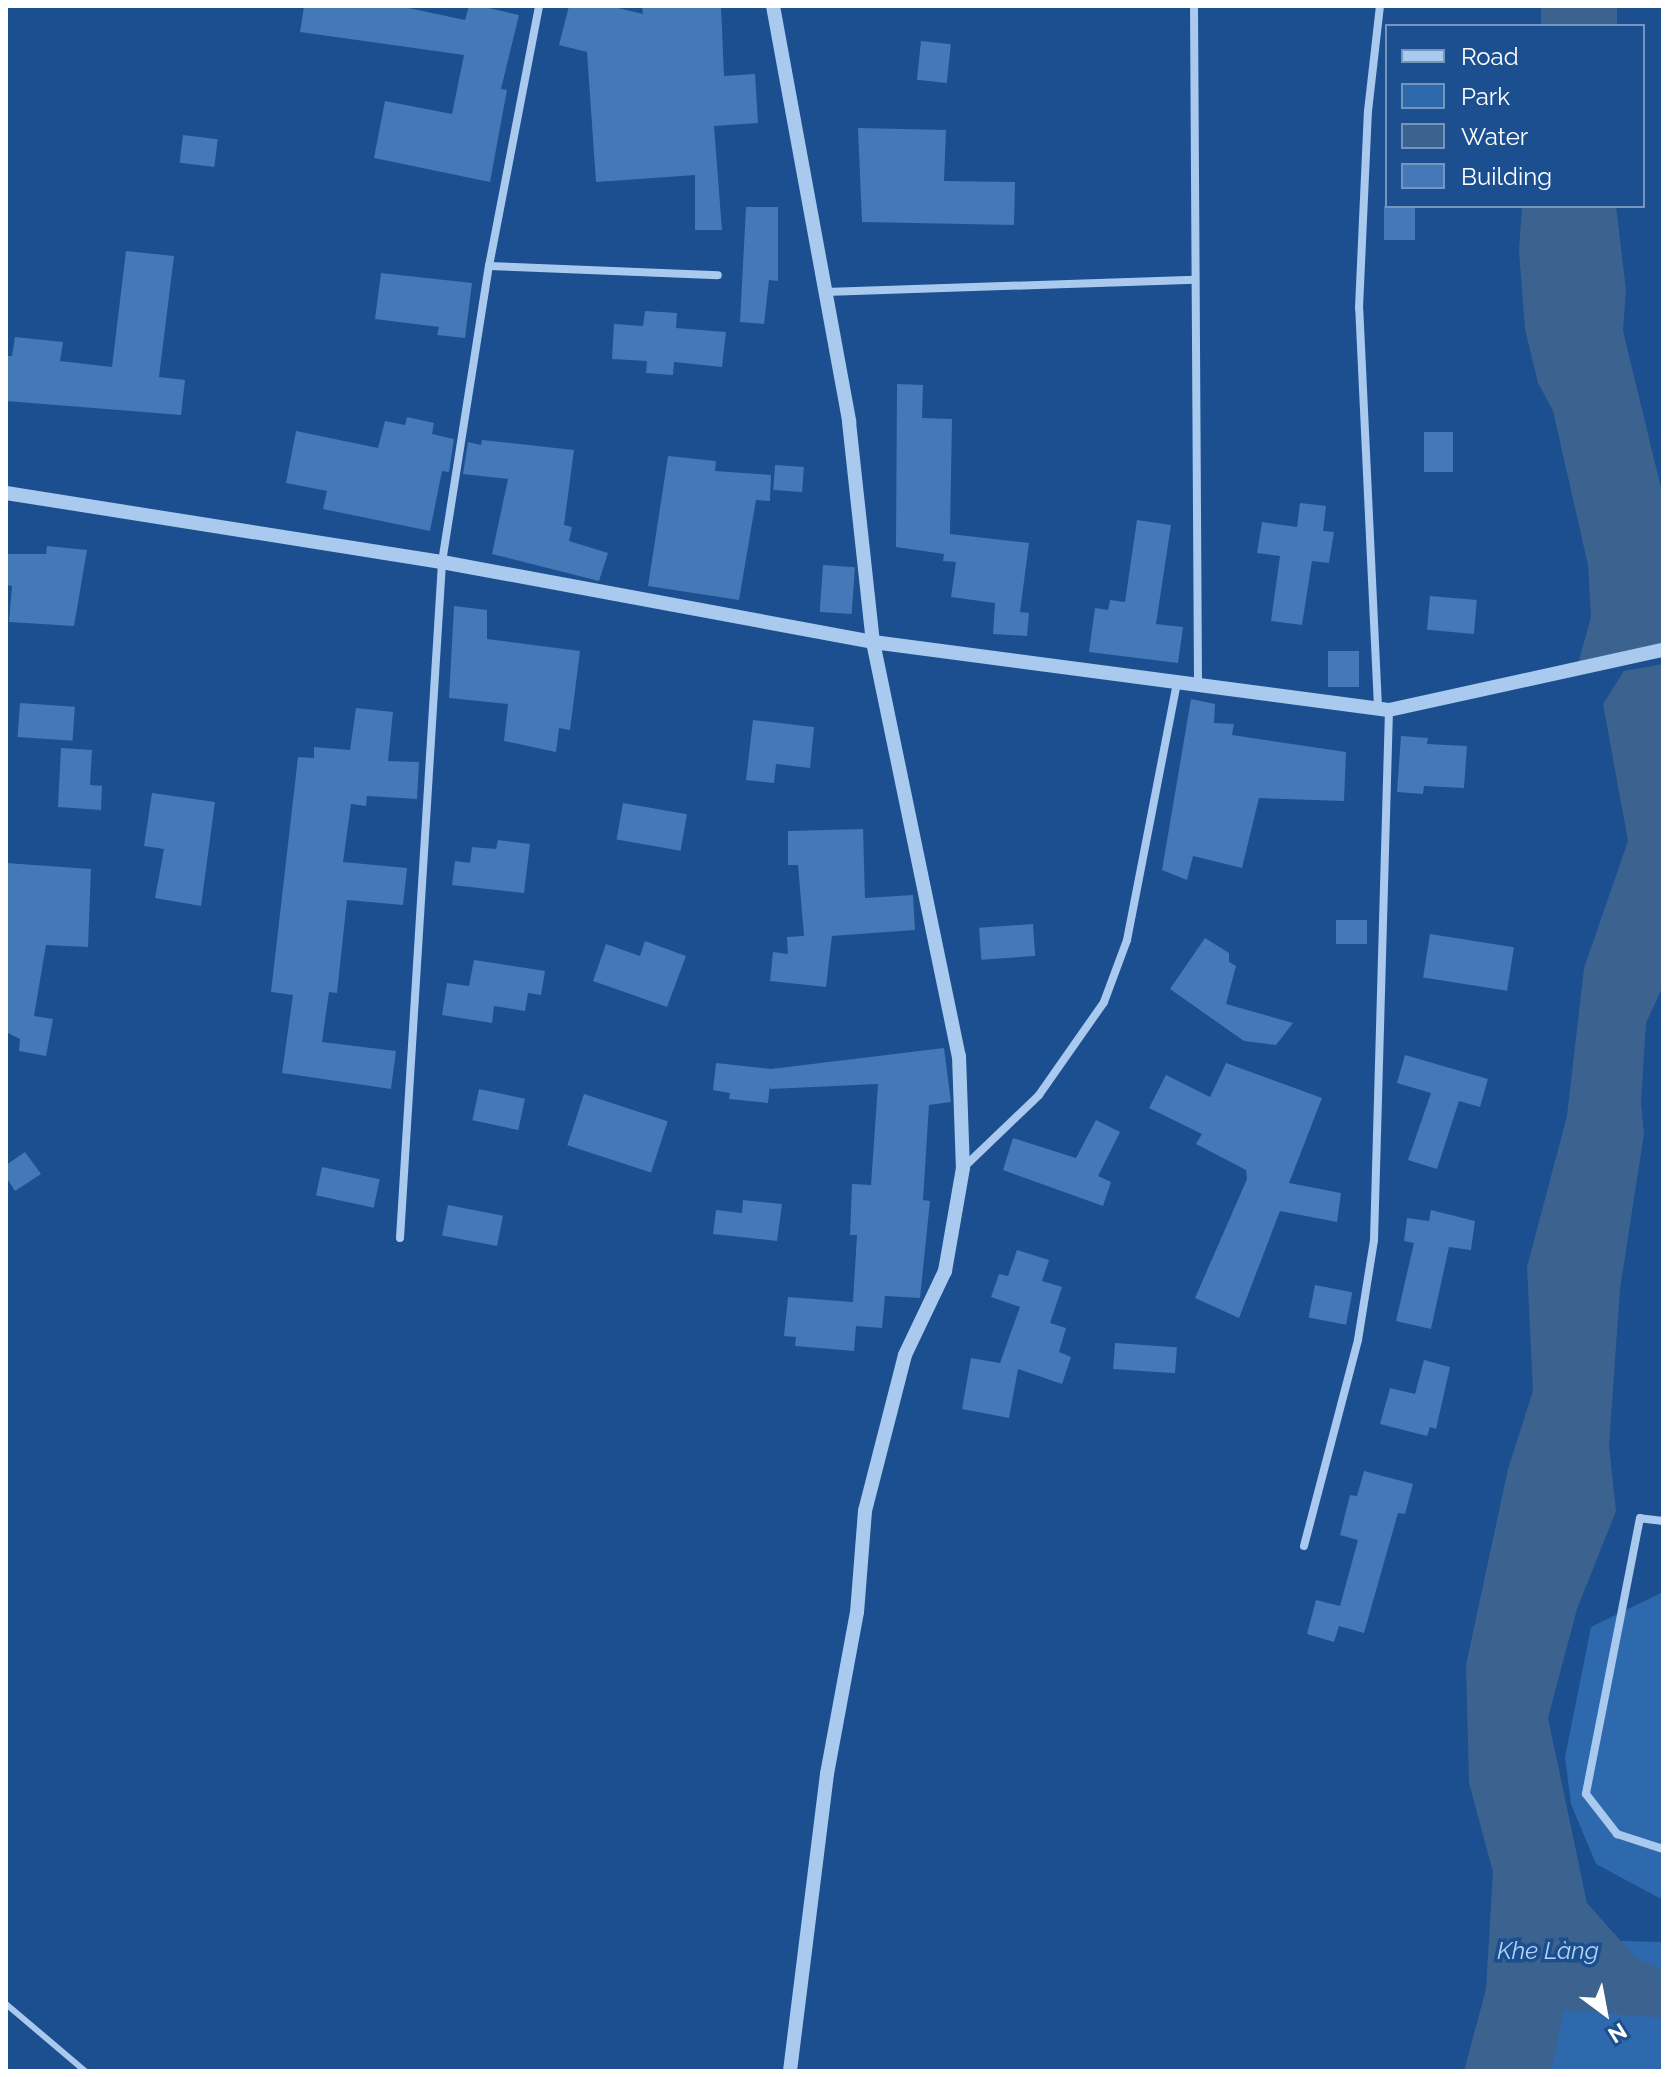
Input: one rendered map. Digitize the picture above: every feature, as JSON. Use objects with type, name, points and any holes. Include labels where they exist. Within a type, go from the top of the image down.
[{"type":"street","points":[[400,1238],[442,562],[489,266],[539,6]]},
{"type":"street","points":[[773,6],[849,422],[873,642],[945,974],[959,1056],[963,1168],[945,1271],[905,1355],[865,1511],[857,1612],[827,1774],[790,2071]]},
{"type":"street","points":[[1194,6],[1198,683]]},
{"type":"street","points":[[1304,1546],[1358,1340],[1374,1240],[1384,708],[1359,292],[1380,6]]},
{"type":"street","points":[[489,266],[718,275]]},
{"type":"street","points":[[825,292],[1195,280]]},
{"type":"street","points":[[6,493],[442,562],[873,642],[1384,708],[1576,671],[1663,650]]},
{"type":"street","points":[[963,1168],[1039,1095],[1104,1002],[1127,940],[1178,681]]},
{"type":"street","points":[[1663,1521],[1640,1518],[1586,1794],[1617,1834],[1663,1849]]},
{"type":"lane","points":[[6,2004],[85,2071]]},
{"type":"green space","points":[[1663,1592],[1663,1900],[1596,1864],[1571,1804],[1565,1757],[1591,1627]]},
{"type":"green space","points":[[1516,1853],[1621,1941],[1663,1942],[1663,2071],[1545,2071]]},
{"type":"water","points":[[1541,6],[1617,6],[1617,24],[1541,24]]},
{"type":"water","points":[[1522,208],[1616,208],[1626,290],[1623,331],[1663,496],[1663,650],[1576,671],[1591,617],[1588,565],[1553,411],[1538,383],[1525,329],[1519,251]]},
{"type":"water","name":"Khe Làng","points":[[1663,664],[1663,986],[1646,1023],[1641,1102],[1644,1134],[1620,1289],[1609,1446],[1616,1511],[1577,1609],[1548,1718],[1587,1903],[1636,1958],[1663,1970],[1663,2018],[1564,2010],[1551,2071],[1464,2071],[1486,1989],[1493,1872],[1469,1783],[1466,1665],[1508,1469],[1533,1391],[1527,1267],[1567,1116],[1584,968],[1628,841],[1603,704],[1624,671]]},
{"type":"building","points":[[304,6],[399,6],[465,20],[469,6],[480,6],[519,15],[501,89],[507,90],[490,182],[374,158],[385,101],[452,114],[464,55],[300,32]]},
{"type":"building","points":[[569,6],[610,6],[643,14],[642,6],[721,6],[724,76],[755,74],[758,123],[714,126],[722,230],[695,230],[695,175],[596,182],[587,52],[559,45]]},
{"type":"building","points":[[921,41],[951,44],[947,83],[917,80]]},
{"type":"building","points":[[858,128],[946,130],[944,181],[1015,182],[1014,225],[862,222]]},
{"type":"building","points":[[183,135],[218,139],[214,167],[180,163]]},
{"type":"building","points":[[1384,206],[1415,208],[1415,240],[1384,240]]},
{"type":"building","points":[[746,207],[778,207],[778,281],[769,280],[764,324],[740,322]]},
{"type":"building","points":[[126,251],[174,256],[159,377],[185,380],[181,415],[6,401],[6,356],[12,356],[15,337],[63,342],[60,361],[112,367]]},
{"type":"building","points":[[381,273],[472,283],[465,338],[437,335],[439,327],[375,319]]},
{"type":"building","points":[[645,311],[677,313],[676,328],[726,332],[722,367],[674,362],[673,375],[646,373],[647,361],[612,359],[614,324],[643,326]]},
{"type":"building","points":[[897,384],[923,385],[922,418],[952,419],[950,534],[1029,543],[1020,612],[1029,613],[1027,636],[993,634],[995,603],[951,597],[956,562],[943,561],[944,554],[896,547]]},
{"type":"building","points":[[407,417],[434,423],[432,434],[454,439],[449,472],[442,471],[430,531],[323,509],[327,491],[286,483],[296,431],[378,448],[385,421],[405,425]]},
{"type":"building","points":[[1424,432],[1453,432],[1453,472],[1424,472]]},
{"type":"building","points":[[482,440],[574,450],[564,525],[572,527],[569,541],[608,553],[599,581],[492,554],[508,479],[463,474],[468,442],[481,445]]},
{"type":"building","points":[[668,456],[716,461],[715,471],[771,475],[770,501],[756,500],[739,600],[648,586]]},
{"type":"building","points":[[775,465],[804,467],[802,492],[773,490]]},
{"type":"building","points":[[1300,503],[1326,506],[1323,531],[1334,532],[1329,563],[1312,561],[1302,625],[1271,621],[1280,556],[1257,553],[1262,522],[1297,527]]},
{"type":"building","points":[[1137,520],[1171,525],[1156,624],[1183,627],[1178,663],[1089,652],[1095,608],[1108,610],[1110,600],[1125,602]]},
{"type":"building","points":[[47,546],[87,550],[74,626],[9,622],[12,586],[6,585],[6,554],[46,554]]},
{"type":"building","points":[[823,565],[855,567],[852,614],[820,612]]},
{"type":"building","points":[[1430,596],[1477,600],[1474,634],[1427,630]]},
{"type":"building","points":[[454,606],[487,610],[487,639],[580,651],[570,730],[559,728],[556,752],[504,741],[508,704],[449,698]]},
{"type":"building","points":[[1328,651],[1359,651],[1359,687],[1328,687]]},
{"type":"building","points":[[1191,699],[1215,704],[1214,723],[1234,724],[1232,735],[1346,752],[1344,801],[1259,798],[1242,868],[1193,856],[1187,880],[1162,870]]},
{"type":"building","points":[[20,703],[75,707],[72,741],[18,737]]},
{"type":"building","points":[[356,708],[393,712],[388,761],[419,762],[417,799],[367,796],[366,806],[351,804],[343,862],[407,868],[403,905],[347,900],[337,993],[329,992],[322,1042],[396,1051],[391,1089],[282,1073],[293,995],[271,992],[298,757],[314,758],[314,747],[350,750]]},
{"type":"building","points":[[753,720],[814,727],[810,768],[776,764],[774,783],[746,780]]},
{"type":"building","points":[[1401,736],[1428,738],[1427,744],[1467,746],[1464,788],[1424,786],[1423,794],[1397,792]]},
{"type":"building","points":[[61,748],[92,750],[90,785],[102,786],[101,810],[58,807]]},
{"type":"building","points":[[152,793],[215,802],[201,906],[155,898],[164,849],[144,846]]},
{"type":"building","points":[[623,803],[687,814],[681,851],[617,839]]},
{"type":"building","points":[[863,829],[865,898],[913,895],[915,930],[832,936],[826,987],[770,981],[773,952],[788,954],[787,937],[804,936],[798,865],[788,865],[788,831]]},
{"type":"building","points":[[498,840],[530,844],[524,893],[452,885],[455,861],[470,863],[472,847],[496,849]]},
{"type":"building","points":[[6,863],[91,869],[88,947],[46,945],[34,1016],[53,1019],[46,1056],[19,1051],[20,1039],[6,1032]]},
{"type":"building","points":[[1336,920],[1367,920],[1367,944],[1336,944]]},
{"type":"building","points":[[1033,924],[1035,956],[981,960],[979,928]]},
{"type":"building","points":[[1430,934],[1514,947],[1507,991],[1423,977]]},
{"type":"building","points":[[1205,938],[1229,953],[1229,962],[1236,966],[1226,1004],[1293,1023],[1276,1045],[1244,1041],[1170,989]]},
{"type":"building","points":[[645,941],[686,956],[667,1007],[593,981],[606,944],[640,956]]},
{"type":"building","points":[[474,960],[545,971],[541,995],[528,993],[525,1011],[494,1006],[492,1023],[442,1015],[447,983],[469,986]]},
{"type":"building","points":[[944,1048],[951,1102],[929,1105],[923,1200],[930,1201],[920,1298],[885,1296],[882,1328],[856,1326],[854,1351],[795,1346],[796,1337],[784,1336],[788,1297],[853,1302],[857,1235],[850,1235],[852,1184],[871,1185],[878,1084],[770,1089],[770,1085],[768,1103],[729,1099],[730,1093],[713,1090],[716,1063],[771,1069]]},
{"type":"building","points":[[1405,1055],[1488,1079],[1480,1107],[1459,1101],[1437,1169],[1408,1160],[1431,1093],[1397,1083]]},
{"type":"building","points":[[1226,1063],[1322,1098],[1289,1183],[1341,1193],[1337,1222],[1280,1211],[1239,1318],[1195,1298],[1247,1179],[1246,1170],[1196,1144],[1202,1134],[1149,1108],[1166,1075],[1210,1097]]},
{"type":"building","points":[[479,1089],[525,1099],[518,1130],[472,1120]]},
{"type":"building","points":[[584,1094],[668,1121],[651,1173],[567,1145]]},
{"type":"building","points":[[1096,1120],[1120,1132],[1098,1176],[1111,1182],[1103,1206],[1003,1170],[1013,1138],[1076,1158]]},
{"type":"building","points":[[25,1152],[41,1174],[15,1191],[6,1177],[6,1165]]},
{"type":"building","points":[[322,1167],[380,1179],[374,1208],[316,1195]]},
{"type":"building","points":[[743,1200],[782,1204],[777,1241],[713,1234],[716,1210],[742,1213]]},
{"type":"building","points":[[448,1205],[503,1216],[497,1246],[442,1235]]},
{"type":"building","points":[[1431,1210],[1475,1221],[1471,1250],[1449,1247],[1431,1329],[1396,1321],[1414,1243],[1404,1241],[1407,1218],[1429,1221]]},
{"type":"building","points":[[1017,1250],[1049,1260],[1042,1281],[1062,1287],[1050,1323],[1066,1328],[1059,1352],[1071,1357],[1062,1384],[1018,1369],[1009,1418],[962,1409],[971,1358],[1000,1363],[1020,1307],[991,1297],[999,1274],[1008,1276]]},
{"type":"building","points":[[1315,1285],[1352,1292],[1346,1325],[1309,1317]]},
{"type":"building","points":[[1115,1343],[1177,1347],[1175,1373],[1113,1369]]},
{"type":"building","points":[[1424,1360],[1450,1367],[1436,1429],[1430,1427],[1427,1436],[1380,1424],[1390,1388],[1415,1394]]},
{"type":"building","points":[[1364,1471],[1413,1484],[1405,1514],[1398,1513],[1364,1633],[1339,1626],[1334,1642],[1307,1634],[1316,1600],[1340,1606],[1358,1540],[1340,1535],[1350,1495],[1357,1496]]}]
